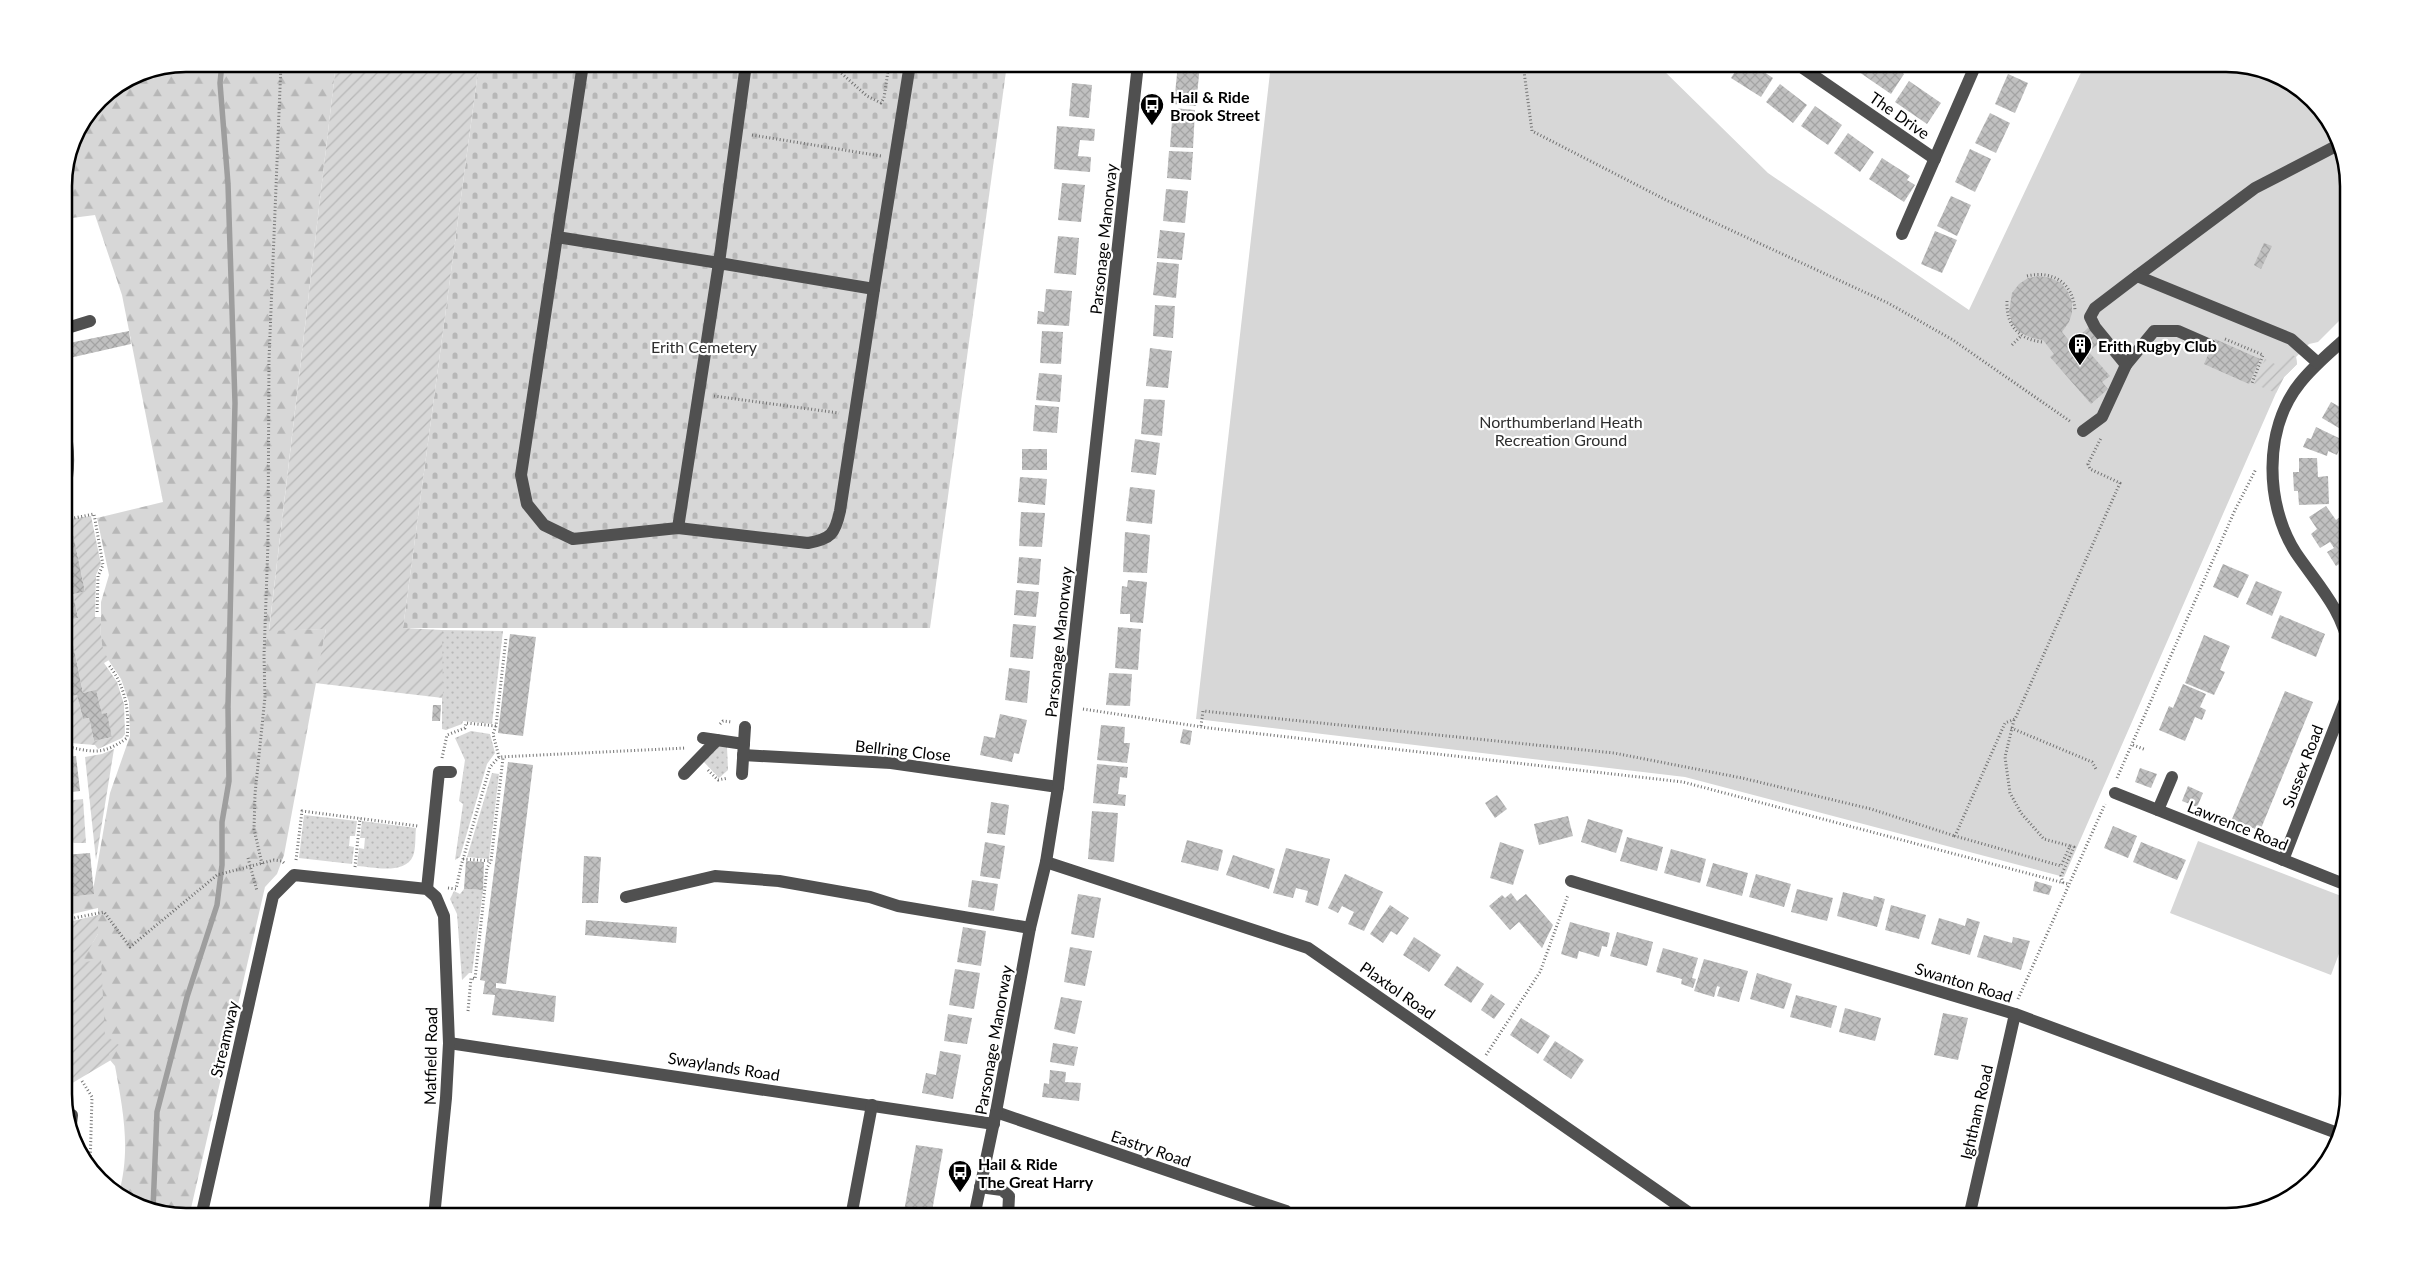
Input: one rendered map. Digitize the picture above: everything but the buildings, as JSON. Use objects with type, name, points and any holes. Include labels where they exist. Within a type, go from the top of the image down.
[{"type":"street","points":[[582,72],[521,475],[527,504],[544,525],[573,539],[678,528],[808,542],[824,540],[836,529],[909,72]]},
{"type":"street","points":[[678,528],[719,263],[745,72]]},
{"type":"street","name":"Parsonage Manorway","points":[[976,1208],[995,1118],[1030,928],[1046,862],[1058,787],[1137,72]]},
{"type":"street","name":"The Drive","points":[[1809,72],[1935,159]]},
{"type":"street","name":"The Drive","points":[[1902,234],[1973,72]]},
{"type":"street","points":[[2126,365],[2095,327],[2090,317],[2095,308],[2255,188],[2333,148]]},
{"type":"street","points":[[557,237],[874,289]]},
{"type":"street","points":[[2137,276],[2291,339],[2318,363]]},
{"type":"street","points":[[73,326],[90,321]]},
{"type":"street","points":[[2083,431],[2102,417],[2126,365],[2154,331],[2178,331],[2210,345]]},
{"type":"street","points":[[2340,344],[2318,363],[2299,384],[2284,414],[2274,448],[2272,481],[2276,504],[2284,530],[2296,551],[2340,603]]},
{"type":"street","name":"Sussex Road","points":[[2283,860],[2340,713]]},
{"type":"street","points":[[742,774],[745,727]]},
{"type":"street","name":"Bellring Close","points":[[703,738],[717,740],[743,749],[891,763],[1058,787]]},
{"type":"street","points":[[684,774],[717,740]]},
{"type":"street","points":[[294,875],[354,881],[431,893],[433,828],[445,772]]},
{"type":"street","points":[[2158,810],[2172,777]]},
{"type":"street","name":"Lawrence Road","points":[[2112,792],[2340,882]]},
{"type":"street","name":"Plaxtol Road","points":[[1046,862],[1308,948],[1682,1208]]},
{"type":"street","name":"Streamway","points":[[202,1208],[272,896],[294,875]]},
{"type":"street","points":[[626,898],[715,876],[788,883],[870,897],[898,906],[1030,928]]},
{"type":"street","name":"Swanton Road","points":[[1571,881],[2015,1014],[2334,1132]]},
{"type":"street","name":"Matfield Road","points":[[431,893],[444,916],[449,1043],[446,1098],[435,1208]]},
{"type":"street","name":"Ightham Road","points":[[1971,1208],[2015,1014]]},
{"type":"street","name":"Swaylands Road","points":[[449,1043],[872,1105],[995,1118]]},
{"type":"street","points":[[854,1208],[872,1105]]},
{"type":"street","name":"Eastry Road","points":[[995,1118],[1277,1208]]},
{"type":"street","points":[[980,1187],[1002,1190],[1009,1196],[1008,1208]]},
{"type":"path","points":[[262,864],[254,829],[255,794],[265,697],[269,359],[281,72]]},
{"type":"path","points":[[840,72],[867,96],[881,103],[884,98],[888,72]]},
{"type":"path","points":[[1524,72],[1532,131],[1668,201],[1888,303],[1953,340],[2099,441]]},
{"type":"path","points":[[736,132],[895,158]]},
{"type":"path","points":[[2028,276],[2039,273],[2052,275],[2062,281],[2070,290],[2075,311],[2090,317]]},
{"type":"path","points":[[2007,301],[2007,313],[2011,324],[2021,336],[2030,341],[2042,342]]},
{"type":"path","points":[[2210,345],[2214,334],[2263,355],[2252,383]]},
{"type":"path","points":[[2012,345],[2021,336]]},
{"type":"path","points":[[699,394],[855,416]]},
{"type":"path","points":[[2064,883],[2061,876],[2074,848],[2044,839],[2021,813],[2013,799],[2005,770],[2004,757],[2011,728],[2120,483],[2090,469],[2088,464],[2109,421],[2105,411]]},
{"type":"path","points":[[2015,1014],[2023,987],[2068,884],[2133,745],[2234,510],[2257,467]]},
{"type":"path","points":[[73,518],[94,514],[103,565],[98,576],[97,614]]},
{"type":"path","points":[[468,1011],[471,978],[475,979],[487,868],[491,861],[501,758],[493,734],[496,726],[506,638]]},
{"type":"path","points":[[73,748],[100,752],[109,750],[127,738],[126,702],[117,676],[108,664]]},
{"type":"path","points":[[1067,707],[1201,726],[1683,782],[2068,884]]},
{"type":"path","points":[[1201,726],[1203,710],[1614,752],[1742,778],[1862,807],[2061,866],[2070,846]]},
{"type":"path","points":[[1955,836],[2005,723],[2015,719]]},
{"type":"path","points":[[445,772],[447,735],[465,728],[466,723],[496,726]]},
{"type":"path","points":[[2011,728],[2092,762],[2096,769]]},
{"type":"path","points":[[431,893],[442,886],[456,889],[490,767],[501,758],[515,755],[687,748],[703,738]]},
{"type":"path","points":[[2133,745],[2146,750]]},
{"type":"path","points":[[294,875],[302,811],[433,828]]},
{"type":"path","points":[[354,881],[360,818]]},
{"type":"path","points":[[248,858],[250,867]]},
{"type":"path","points":[[463,859],[491,861]]},
{"type":"path","points":[[73,918],[104,912],[130,947],[217,875],[282,860],[294,875]]},
{"type":"path","points":[[1479,1066],[1540,972],[1563,912],[1571,881]]},
{"type":"path","points":[[82,1081],[92,1097],[90,1155]]},
{"type":"green space","points":[[335,72],[269,630],[326,629],[284,855],[277,874],[265,887],[191,1208],[171,1208],[150,1202],[136,1197],[120,1187],[125,1161],[121,1098],[115,1066],[110,1060],[80,963],[98,934],[98,908],[73,914],[73,893],[93,890],[110,793],[130,736],[129,702],[121,679],[103,652],[101,640],[101,602],[109,575],[97,518],[163,502],[122,295],[95,215],[73,218],[73,171],[76,157],[84,136],[96,117],[111,101],[129,88],[157,76],[171,73]]},
{"type":"green space","points":[[335,72],[478,72],[403,628],[442,630],[443,698],[315,683],[326,629],[269,631]]},
{"type":"green space","name":"Erith Cemetery","points":[[478,72],[1006,72],[930,628],[403,628]]},
{"type":"green space","name":"Northumberland Heath Recreation Ground","points":[[1270,72],[1665,72],[1768,173],[1969,310],[2081,72],[2227,72],[2256,76],[2277,84],[2302,101],[2312,111],[2329,136],[2338,164],[2340,179],[2340,320],[2318,342],[2309,344],[2296,357],[2297,364],[2284,377],[2276,393],[2064,877],[1685,777],[1196,719]]},
{"type":"green space","points":[[2291,354],[2296,357],[2297,364],[2284,377],[2276,393],[2254,384],[2265,359],[2277,365],[2285,355]]},
{"type":"green space","points":[[91,516],[101,564],[96,575],[95,617],[101,617],[102,644],[109,660],[104,663],[117,682],[124,704],[125,734],[122,738],[98,749],[95,745],[73,743],[73,696],[77,695],[83,719],[89,718],[94,741],[112,737],[107,714],[102,714],[96,691],[83,693],[73,644],[73,619],[78,618],[73,594],[85,592],[73,534],[73,519]]},
{"type":"green space","points":[[442,630],[503,631],[492,724],[463,721],[462,724],[446,730],[442,729]]},
{"type":"green space","points":[[471,731],[490,734],[495,753],[487,764],[460,857],[455,860],[463,804],[459,801],[465,760],[455,738]]},
{"type":"green space","points":[[719,745],[727,747],[728,770],[719,778],[703,761]]},
{"type":"green space","points":[[114,749],[96,860],[85,757],[102,754]]},
{"type":"green space","points":[[492,773],[499,774],[489,859],[467,857]]},
{"type":"green space","points":[[83,799],[86,843],[73,842],[73,800]]},
{"type":"green space","points":[[304,815],[357,821],[355,836],[350,836],[349,846],[354,847],[352,864],[299,858]]},
{"type":"green space","points":[[362,821],[416,828],[414,853],[409,862],[403,866],[388,869],[357,866],[359,848],[364,849],[365,838],[360,838]]},
{"type":"green space","points":[[2198,841],[2340,896],[2340,951],[2331,975],[2170,913]]},
{"type":"green space","points":[[464,889],[483,890],[472,973],[469,973],[462,980],[457,914],[450,899],[454,891],[460,894]]},
{"type":"green space","points":[[98,915],[98,934],[81,963],[101,959],[105,1035],[119,1045],[109,1054],[111,1060],[73,1083],[73,921]]},
{"type":"waterway","points":[[153,1203],[157,1112],[187,997],[217,905],[222,865],[222,822],[229,781],[228,707],[235,403],[228,184],[220,83],[221,72]]},
{"type":"place","name":"Hail & Ride Brook Street","points":[[1152,126]]},
{"type":"place","name":"Erith Rugby Club","points":[[2080,366]]},
{"type":"place","name":"Hail & Ride The Great Harry","points":[[960,1193]]}]
